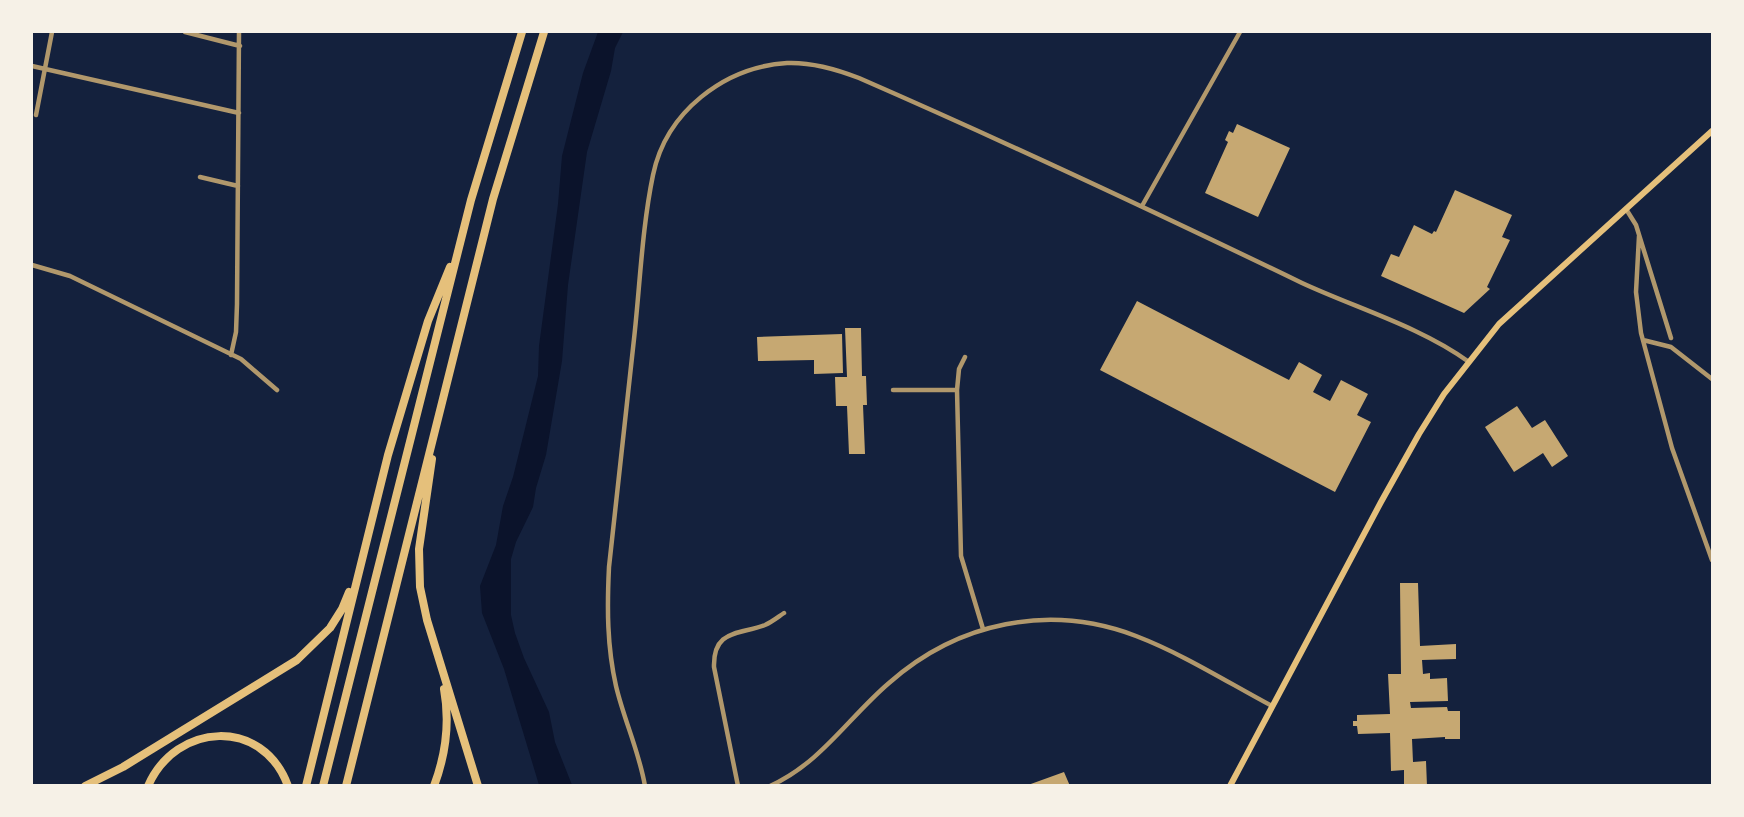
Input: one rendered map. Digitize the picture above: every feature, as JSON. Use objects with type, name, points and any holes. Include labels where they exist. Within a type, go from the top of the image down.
[{"type":"highway","points":[[323,786],[459,249],[492,125],[522,32]]},
{"type":"highway","points":[[346,786],[500,174],[544,32]]},
{"type":"highway","points":[[306,786],[388,455],[424,333],[437,296],[459,249]]},
{"type":"highway","points":[[434,786],[444,756],[447,717],[444,687],[422,598],[418,556],[440,410]]},
{"type":"highway","points":[[85,786],[130,763],[307,652],[330,628],[342,609],[363,550]]},
{"type":"highway","points":[[432,638],[478,786]]},
{"type":"highway","points":[[148,786],[157,768],[171,752],[198,738],[220,736],[242,740],[262,750],[277,764],[288,786]]},
{"type":"main road","points":[[1230,786],[1419,434],[1444,394],[1499,324],[1713,131]]},
{"type":"street","points":[[36,115],[52,32]]},
{"type":"street","points":[[185,32],[240,46]]},
{"type":"street","points":[[231,355],[235,345],[237,313],[239,32]]},
{"type":"street","points":[[1142,206],[1240,32]]},
{"type":"street","points":[[645,786],[612,664],[608,639],[607,597],[653,174],[664,145],[682,117],[714,87],[744,72],[787,63],[820,66],[866,80],[1413,332],[1470,362]]},
{"type":"street","points":[[32,66],[239,113]]},
{"type":"street","points":[[200,177],[237,186]]},
{"type":"street","points":[[1626,209],[1636,225],[1671,338]]},
{"type":"street","points":[[1639,236],[1636,292],[1643,340],[1672,447],[1713,560]]},
{"type":"street","points":[[32,265],[70,276],[241,359],[277,390]]},
{"type":"street","points":[[1643,340],[1671,347],[1713,379]]},
{"type":"street","points":[[965,357],[959,369],[957,390],[961,556],[983,629]]},
{"type":"street","points":[[893,390],[957,390]]},
{"type":"street","points":[[738,786],[714,667],[715,650],[728,635],[768,624],[784,612]]},
{"type":"street","points":[[770,786],[794,774],[816,757],[869,702],[911,665],[944,644],[983,629],[1013,622],[1049,619],[1077,621],[1122,631],[1164,649],[1272,706]]},
{"type":"water","points":[[598,32],[623,32],[615,48],[611,71],[587,152],[568,285],[562,361],[546,455],[533,507],[511,559],[511,615],[515,633],[549,712],[555,742],[572,785],[539,785],[504,669],[482,613],[480,586],[496,545],[503,506],[513,477],[538,376],[539,346],[562,156],[583,73]]},
{"type":"building","points":[[1237,124],[1290,148],[1258,217],[1205,193],[1228,142],[1225,140],[1229,131],[1233,133]]},
{"type":"building","points":[[1455,190],[1512,215],[1502,237],[1510,240],[1487,287],[1490,289],[1464,313],[1381,276],[1391,254],[1399,257],[1414,225],[1432,234],[1436,232]]},
{"type":"building","points":[[1137,301],[1289,380],[1299,362],[1322,375],[1313,392],[1330,401],[1341,380],[1368,394],[1357,415],[1371,422],[1335,492],[1100,370]]},
{"type":"building","points":[[845,328],[861,328],[862,376],[866,376],[867,405],[863,405],[865,454],[849,454],[847,406],[836,406],[835,377],[847,377]]},
{"type":"building","points":[[842,334],[843,373],[814,374],[814,360],[758,361],[757,337]]},
{"type":"building","points":[[1517,406],[1532,428],[1545,420],[1568,456],[1552,467],[1543,453],[1514,472],[1485,427]]},
{"type":"building","points":[[1400,583],[1418,583],[1420,646],[1456,644],[1456,659],[1422,660],[1423,674],[1430,673],[1430,679],[1447,678],[1448,701],[1410,702],[1411,708],[1447,707],[1448,711],[1460,711],[1460,739],[1412,739],[1413,762],[1426,761],[1427,786],[1404,786],[1404,770],[1391,771],[1390,733],[1358,734],[1357,726],[1353,726],[1357,715],[1390,714],[1388,674],[1401,674]]},
{"type":"building","points":[[1064,772],[1070,786],[1028,786],[1028,785]]}]
